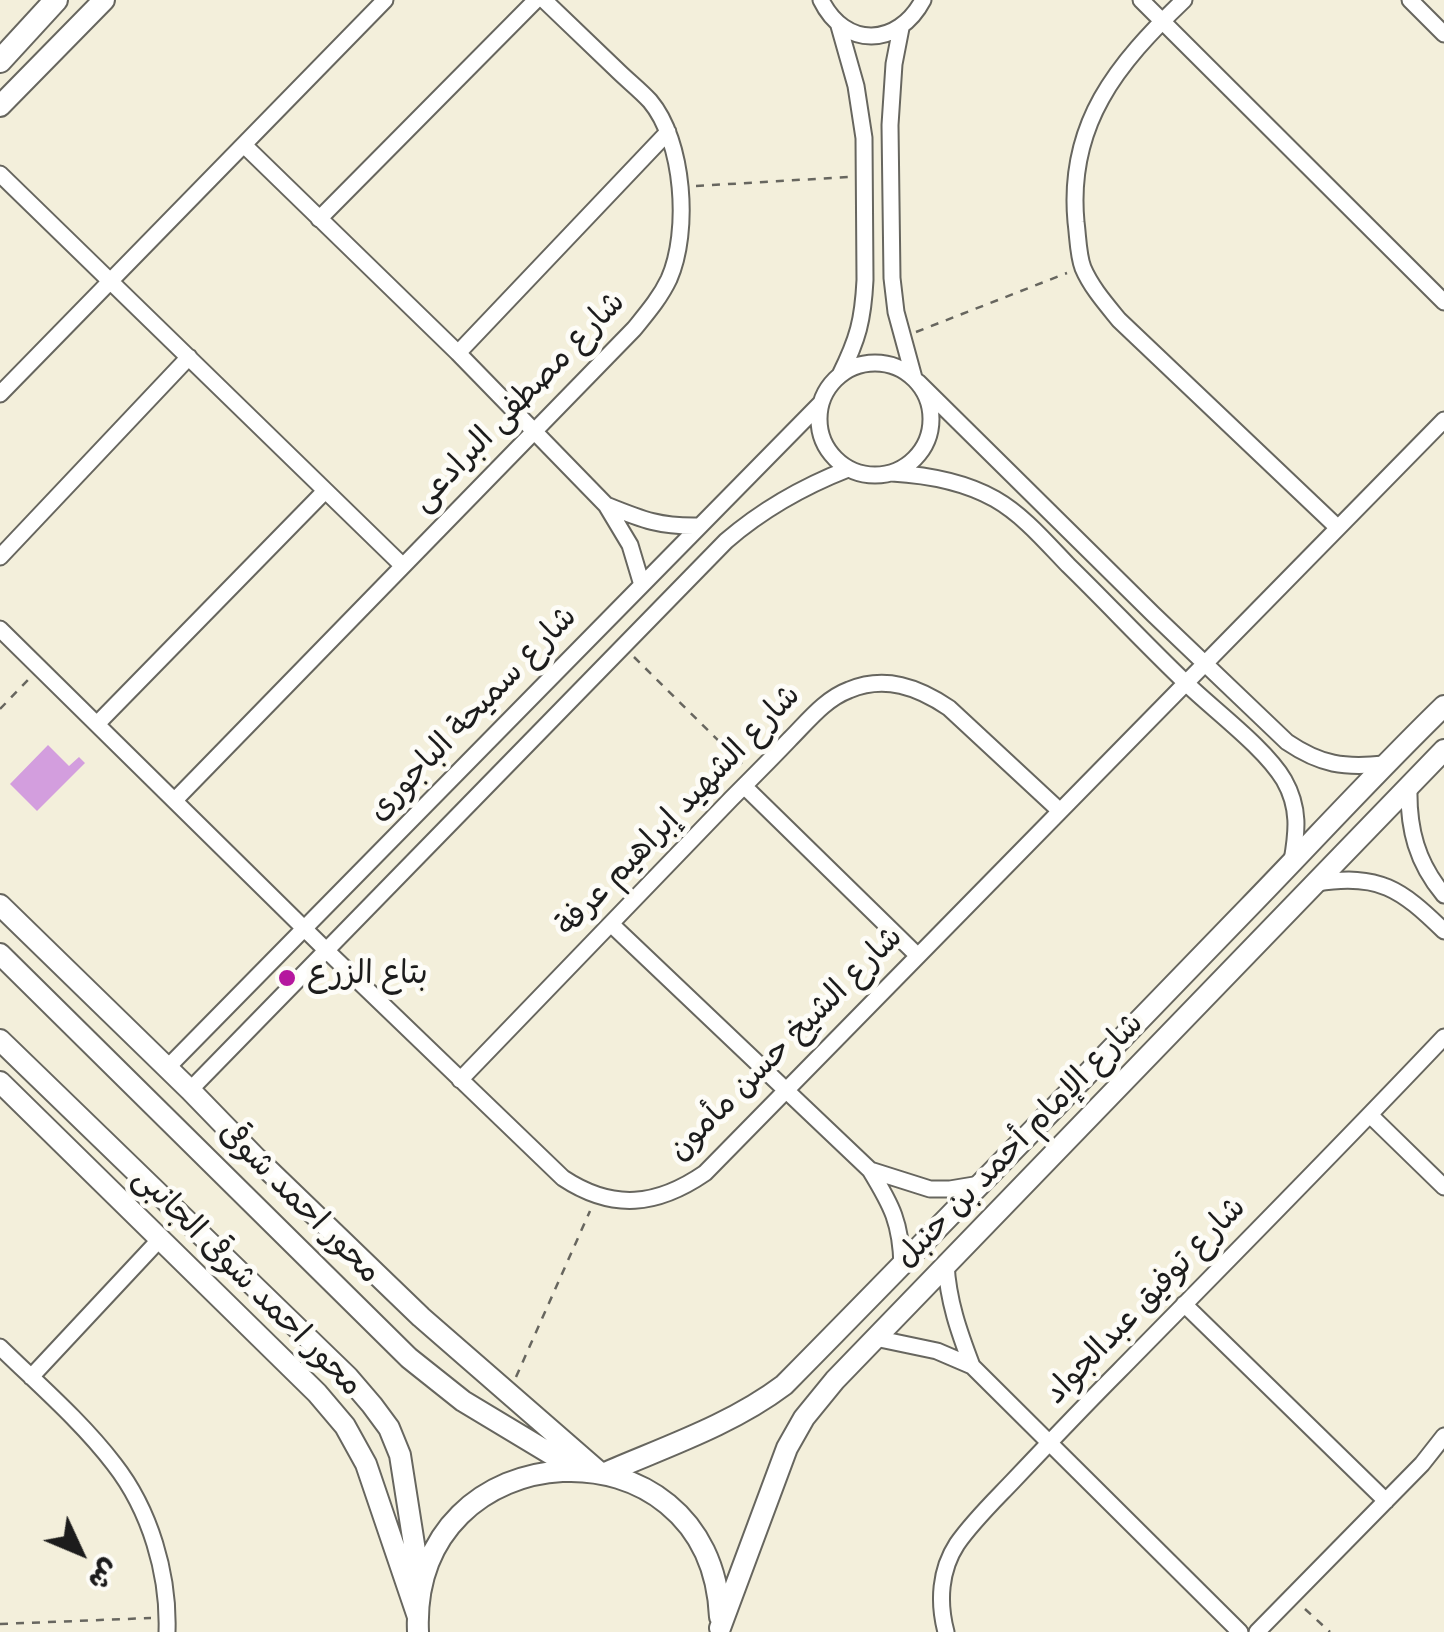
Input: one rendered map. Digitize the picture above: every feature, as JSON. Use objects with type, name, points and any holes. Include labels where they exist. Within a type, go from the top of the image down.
[{"type":"main road","points":[[0,61],[56,0]]},
{"type":"street","points":[[0,106],[104,0]]},
{"type":"street","points":[[0,394],[384,0]]},
{"type":"street","points":[[318,218],[536,0]]},
{"type":"street","name":"شارع مصطفى البرادعى","points":[[175,800],[634,330],[669,279],[682,222],[668,132],[652,103],[544,0]]},
{"type":"street","points":[[826,10],[854,33],[870,36],[901,28],[923,0]]},
{"type":"street","points":[[1141,0],[1444,302]]},
{"type":"street","points":[[1184,0],[1124,66],[1097,104],[1084,133],[1076,170],[1075,206],[1082,267],[1119,320],[1337,527]]},
{"type":"street","points":[[1410,0],[1444,34]]},
{"type":"street","points":[[826,10],[861,112],[864,138],[864,303],[856,342],[840,375]]},
{"type":"street","points":[[892,473],[912,462],[926,445],[932,423],[929,401],[916,380],[902,338],[892,278],[890,124],[901,28]]},
{"type":"street","points":[[458,353],[668,132]]},
{"type":"street","points":[[244,146],[458,353],[606,505],[630,545],[642,585]]},
{"type":"street","points":[[1,172],[403,566]]},
{"type":"street","points":[[0,557],[189,357]]},
{"type":"street","points":[[1292,864],[1298,830],[1296,810],[1272,763],[1186,683],[1026,521],[994,498],[926,475],[862,474],[833,457],[818,422],[821,402],[832,383],[858,365],[878,362],[897,366],[916,380],[1287,742],[1306,755],[1331,764],[1384,764]]},
{"type":"street","name":"شارع سميحة الباجورى","points":[[168,1068],[821,402]]},
{"type":"street","name":"شارع الشيخ حسن مأمون","points":[[0,629],[562,1178],[596,1196],[625,1201],[654,1199],[681,1189],[706,1173],[1444,420]]},
{"type":"street","name":"شارع سميحة الباجورى","points":[[190,1090],[726,541],[796,492],[848,469]]},
{"type":"street","points":[[97,724],[325,491]]},
{"type":"street","points":[[606,505],[662,526],[700,526]]},
{"type":"street","name":"شارع الشهيد إبراهيم عرفة","points":[[460,1080],[825,704],[845,691],[866,684],[897,684],[929,694],[1060,811]]},
{"type":"street","name":"شارع الإمام أحمد بن حنبل","points":[[602,1472],[740,1414],[784,1385],[1444,706]]},
{"type":"street","name":"شارع الإمام أحمد بن حنبل","points":[[720,1630],[787,1448],[804,1418],[835,1380],[1444,750]]},
{"type":"street","points":[[749,781],[918,956]]},
{"type":"street","points":[[1409,787],[1408,814],[1413,840],[1422,864],[1444,895]]},
{"type":"street","points":[[1317,883],[1339,879],[1382,884],[1419,906],[1444,930]]},
{"type":"street","points":[[0,904],[382,1280],[602,1472]]},
{"type":"street","points":[[611,924],[870,1170],[897,1220],[902,1266]]},
{"type":"street","name":"محور احمد شوقى","points":[[0,954],[409,1358],[464,1401],[576,1469]]},
{"type":"street","name":"شارع توفيق عبدالجواد","points":[[946,1632],[941,1592],[946,1568],[955,1547],[971,1526],[1444,1037]]},
{"type":"street","points":[[0,1040],[348,1377],[389,1428],[400,1455],[421,1589],[418,1628]]},
{"type":"street","name":"محور احمد شوقى الجانبى","points":[[0,1082],[317,1393],[344,1426],[366,1464],[418,1628]]},
{"type":"street","points":[[1370,1115],[1444,1187]]},
{"type":"street","points":[[870,1170],[930,1188],[950,1189],[987,1177],[1017,1192]]},
{"type":"street","points":[[31,1377],[160,1239]]},
{"type":"street","points":[[946,1264],[947,1290],[972,1366]]},
{"type":"street","points":[[1184,1304],[1386,1501]]},
{"type":"street","points":[[875,1338],[937,1352],[972,1366],[1240,1632]]},
{"type":"street","points":[[0,1347],[115,1465],[143,1512],[160,1563],[167,1625]]},
{"type":"street","points":[[1257,1632],[1422,1464],[1444,1436]]},
{"type":"street","points":[[421,1589],[432,1556],[451,1526],[476,1501],[506,1483],[540,1472],[602,1472],[634,1483],[659,1498],[699,1542],[712,1569],[719,1598],[720,1630]]},
{"type":"path","points":[[679,186],[864,176]]},
{"type":"path","points":[[902,338],[1082,267]]},
{"type":"path","points":[[624,646],[749,781]]},
{"type":"path","points":[[0,708],[40,669]]},
{"type":"path","points":[[509,1392],[596,1196]]},
{"type":"path","points":[[1293,1598],[1330,1632]]},
{"type":"path","points":[[0,1624],[167,1625]]},
{"type":"building","points":[[48,745],[69,766],[79,757],[85,763],[37,811],[10,784]]},
{"type":"place","name":"بتاع الزرع","points":[[287,978]]}]
